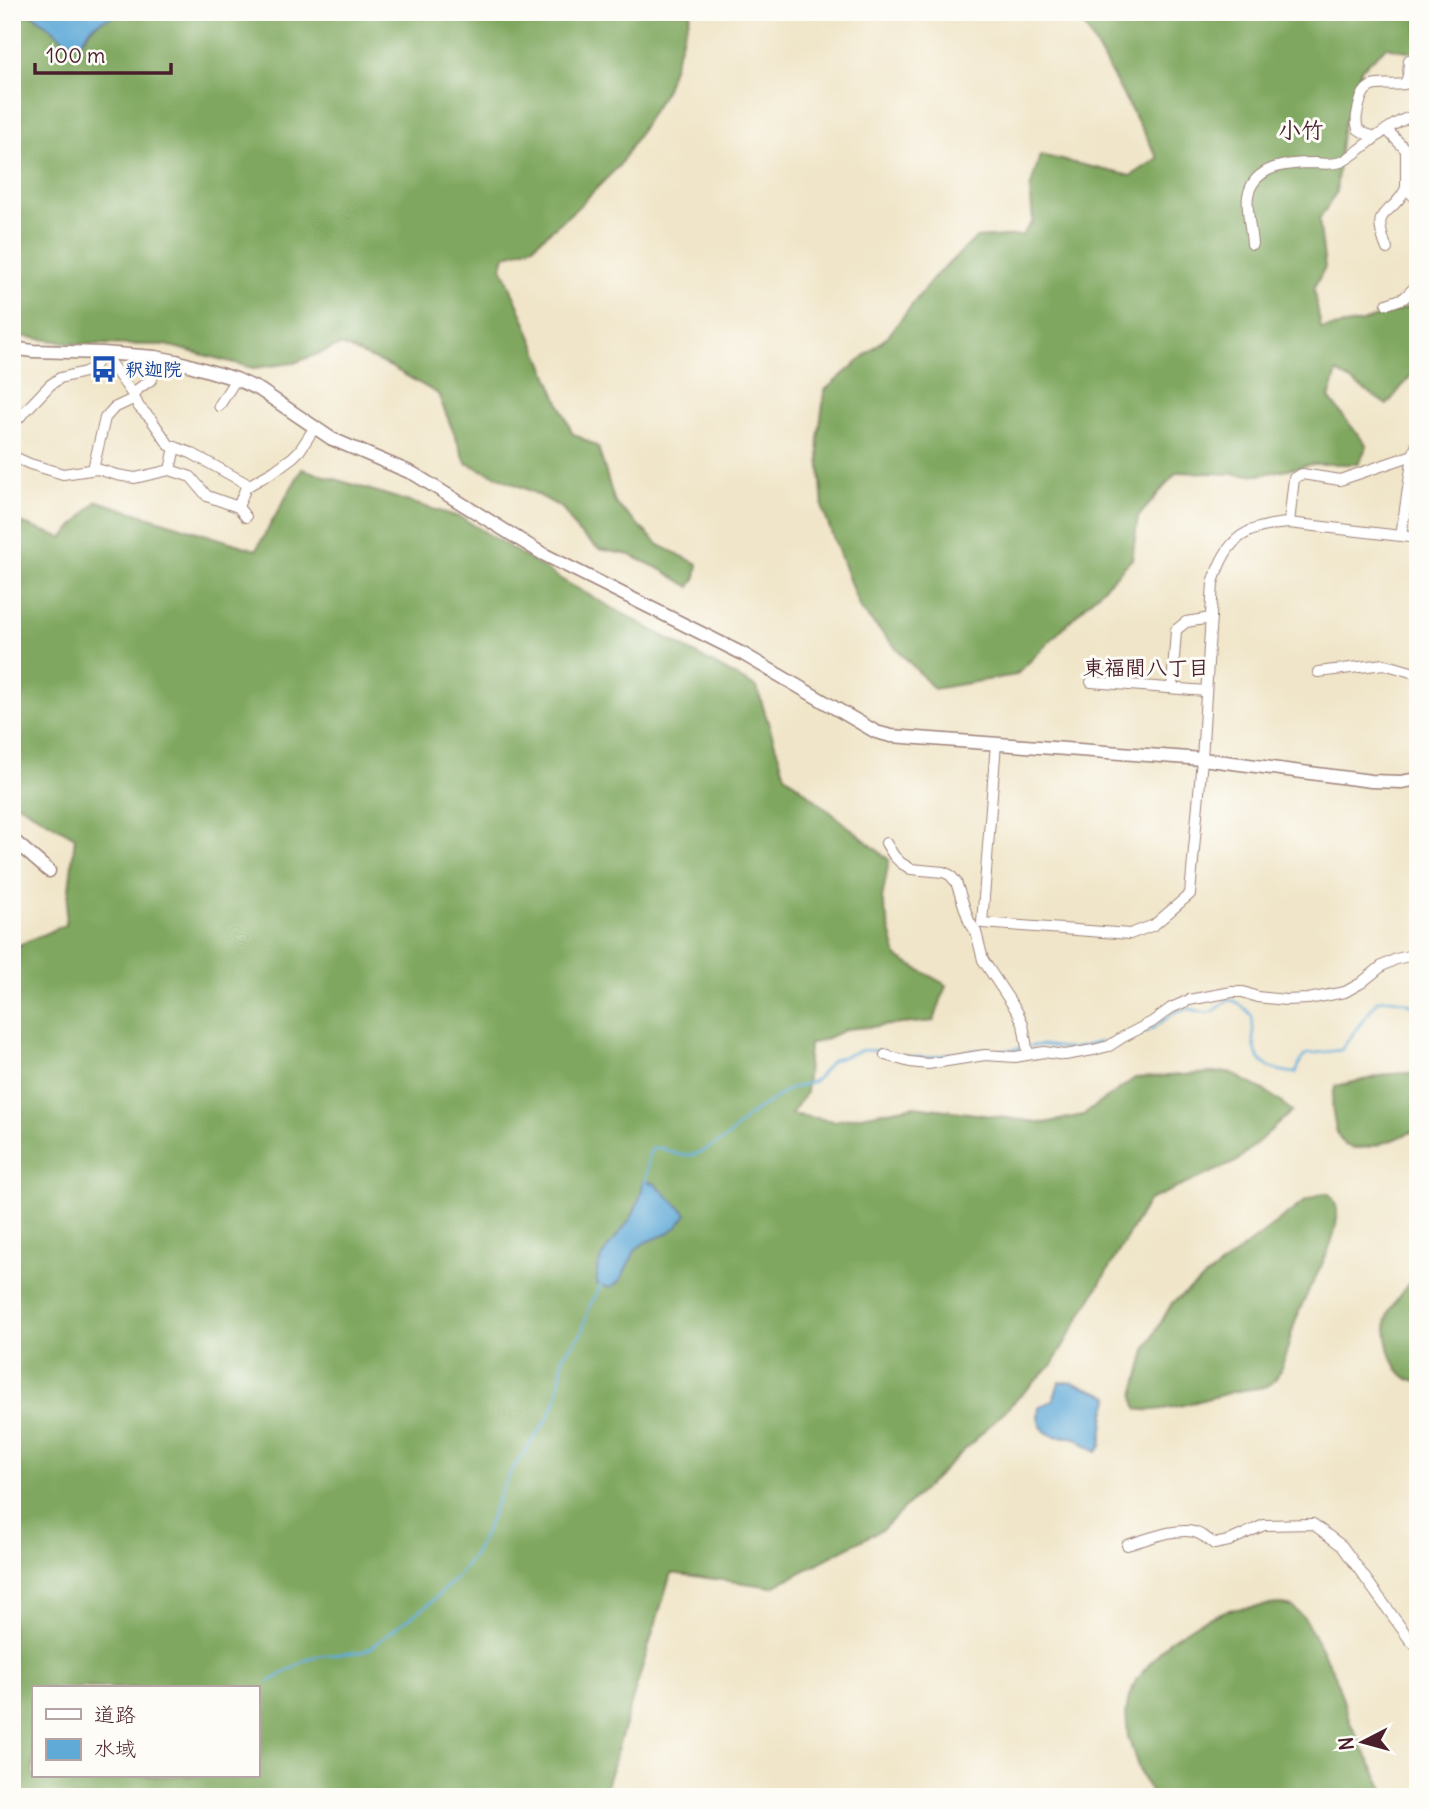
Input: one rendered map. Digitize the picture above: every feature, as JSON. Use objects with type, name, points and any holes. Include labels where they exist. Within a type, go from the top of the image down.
[{"type":"street","points":[[1376,137],[1357,129],[1362,93],[1369,86],[1405,84],[1409,60]]},
{"type":"street","points":[[1252,244],[1248,196],[1261,173],[1283,165],[1343,161],[1405,119],[1418,116]]},
{"type":"street","points":[[1387,130],[1406,150],[1408,158],[1406,188],[1397,203],[1381,217],[1379,229],[1387,249]]},
{"type":"street","points":[[1406,188],[1418,201]]},
{"type":"street","points":[[1387,304],[1404,298],[1418,284]]},
{"type":"street","points":[[12,348],[156,357],[236,379],[260,390],[331,439],[414,474],[543,554],[743,654],[876,732],[891,736],[1202,759],[1371,780],[1401,782],[1418,779]]},
{"type":"street","points":[[103,353],[139,407],[169,445],[191,453],[249,485]]},
{"type":"street","points":[[12,425],[51,385],[60,378],[93,368],[103,353]]},
{"type":"street","points":[[93,469],[105,418],[114,408],[131,400],[133,395],[152,379],[156,357]]},
{"type":"street","points":[[219,406],[236,379]]},
{"type":"street","points":[[238,507],[246,487],[292,457],[315,427]]},
{"type":"street","points":[[1401,536],[1413,455],[1418,441]]},
{"type":"street","points":[[170,470],[175,447]]},
{"type":"street","points":[[1289,523],[1294,478],[1302,474],[1340,480],[1413,455]]},
{"type":"street","points":[[12,456],[63,474],[97,468],[135,478],[170,470],[191,477],[207,496],[238,507],[246,517]]},
{"type":"street","points":[[886,843],[901,863],[912,869],[943,872],[950,876],[956,882],[969,921],[979,928],[1130,934],[1154,925],[1190,894],[1213,583],[1218,565],[1228,547],[1252,529],[1269,524],[1289,523],[1418,538]]},
{"type":"street","points":[[1172,687],[1176,630],[1186,622],[1211,618]]},
{"type":"street","points":[[1318,672],[1384,664],[1418,674]]},
{"type":"street","points":[[1091,682],[1206,691]]},
{"type":"street","points":[[996,743],[979,928],[982,960],[1024,1024],[1028,1054]]},
{"type":"street","points":[[12,839],[49,871]]},
{"type":"street","points":[[885,1055],[928,1064],[985,1055],[1007,1057],[1044,1052],[1065,1055],[1109,1046],[1152,1022],[1171,1007],[1189,1000],[1231,992],[1286,1000],[1345,992],[1396,959],[1418,954]]},
{"type":"street","points":[[1127,1545],[1178,1531],[1191,1531],[1214,1544],[1229,1541],[1264,1525],[1313,1524],[1342,1546],[1418,1648]]},
{"type":"green space","points":[[12,12],[28,14],[41,20],[64,40],[86,37],[92,28],[111,17],[168,12],[691,12],[666,89],[619,166],[533,246],[505,256],[502,267],[572,433],[598,447],[615,503],[659,545],[698,564],[696,577],[690,587],[630,555],[599,549],[578,532],[562,508],[533,492],[466,463],[438,394],[389,366],[341,345],[294,363],[253,368],[166,345],[76,344],[12,335]]},
{"type":"green space","points":[[1077,12],[1418,12],[1418,53],[1386,47],[1361,69],[1342,131],[1336,193],[1319,220],[1325,267],[1314,288],[1321,329],[1362,322],[1411,306],[1418,311],[1418,367],[1387,405],[1337,372],[1329,398],[1367,446],[1358,464],[1313,464],[1259,475],[1177,472],[1138,517],[1132,559],[1016,675],[934,689],[860,609],[823,510],[818,439],[825,390],[888,336],[933,278],[976,238],[1022,235],[1033,221],[1030,189],[1040,155],[1131,176],[1158,158]]},
{"type":"green space","points":[[302,469],[462,518],[564,581],[757,688],[785,775],[889,860],[882,899],[897,957],[946,985],[934,1021],[847,1029],[809,1044],[806,1093],[791,1114],[834,1121],[915,1106],[1045,1123],[1083,1115],[1135,1078],[1229,1072],[1269,1093],[1292,1111],[1236,1162],[1149,1200],[1052,1365],[883,1529],[773,1587],[671,1573],[604,1793],[606,1797],[12,1797],[12,948],[65,925],[75,837],[12,801],[12,520],[63,538],[97,501],[256,550]]},
{"type":"green space","points":[[1390,1074],[1418,1075],[1418,1129],[1370,1146],[1359,1148],[1344,1144],[1337,1132],[1333,1115],[1336,1086]]},
{"type":"green space","points":[[1323,1193],[1329,1194],[1336,1205],[1335,1230],[1327,1254],[1297,1316],[1281,1368],[1273,1382],[1262,1387],[1172,1407],[1138,1409],[1134,1395],[1147,1347],[1172,1303],[1306,1200]]},
{"type":"green space","points":[[1418,1271],[1418,1381],[1407,1378],[1396,1366],[1389,1348],[1386,1328],[1389,1312]]},
{"type":"green space","points":[[1278,1604],[1293,1607],[1305,1619],[1335,1675],[1351,1725],[1388,1797],[1153,1797],[1141,1775],[1128,1737],[1126,1712],[1136,1680],[1169,1641],[1199,1622],[1228,1610]]},
{"type":"water","points":[[24,12],[168,14],[109,18],[92,27],[82,41],[73,43],[64,40],[32,14]]},
{"type":"water","points":[[643,1181],[654,1183],[687,1214],[678,1226],[667,1234],[636,1249],[620,1281],[610,1288],[597,1284],[602,1256],[631,1218],[642,1191]]},
{"type":"water","points":[[1059,1382],[1071,1382],[1110,1396],[1101,1446],[1097,1452],[1078,1439],[1050,1434],[1040,1425],[1039,1408],[1052,1400]]},
{"type":"waterway","points":[[1125,1041],[1155,1027],[1178,1011],[1191,1009],[1206,1013],[1231,1000],[1252,1016],[1255,1047],[1260,1060],[1274,1069],[1296,1073],[1301,1060],[1307,1054],[1341,1050],[1377,1001],[1398,1000],[1418,1009]]},
{"type":"waterway","points":[[1030,1046],[1072,1049],[1100,1042]]},
{"type":"waterway","points":[[999,1051],[1023,1048]]},
{"type":"waterway","points":[[645,1185],[652,1148],[661,1148],[679,1155],[693,1155],[703,1151],[728,1137],[748,1116],[789,1089],[817,1079],[831,1061],[862,1050],[885,1051]]},
{"type":"waterway","points":[[906,1056],[927,1057],[989,1050]]},
{"type":"waterway","points":[[269,1682],[317,1656],[361,1652],[372,1647],[428,1605],[458,1576],[486,1531],[512,1470],[547,1420],[557,1399],[563,1356],[581,1334],[590,1305],[602,1284]]},
{"type":"place","name":"釈迦院","points":[[104,369]]},
{"type":"district","name":"小竹","points":[[1301,130]]},
{"type":"district","name":"東福間八丁目","points":[[1146,668]]}]
